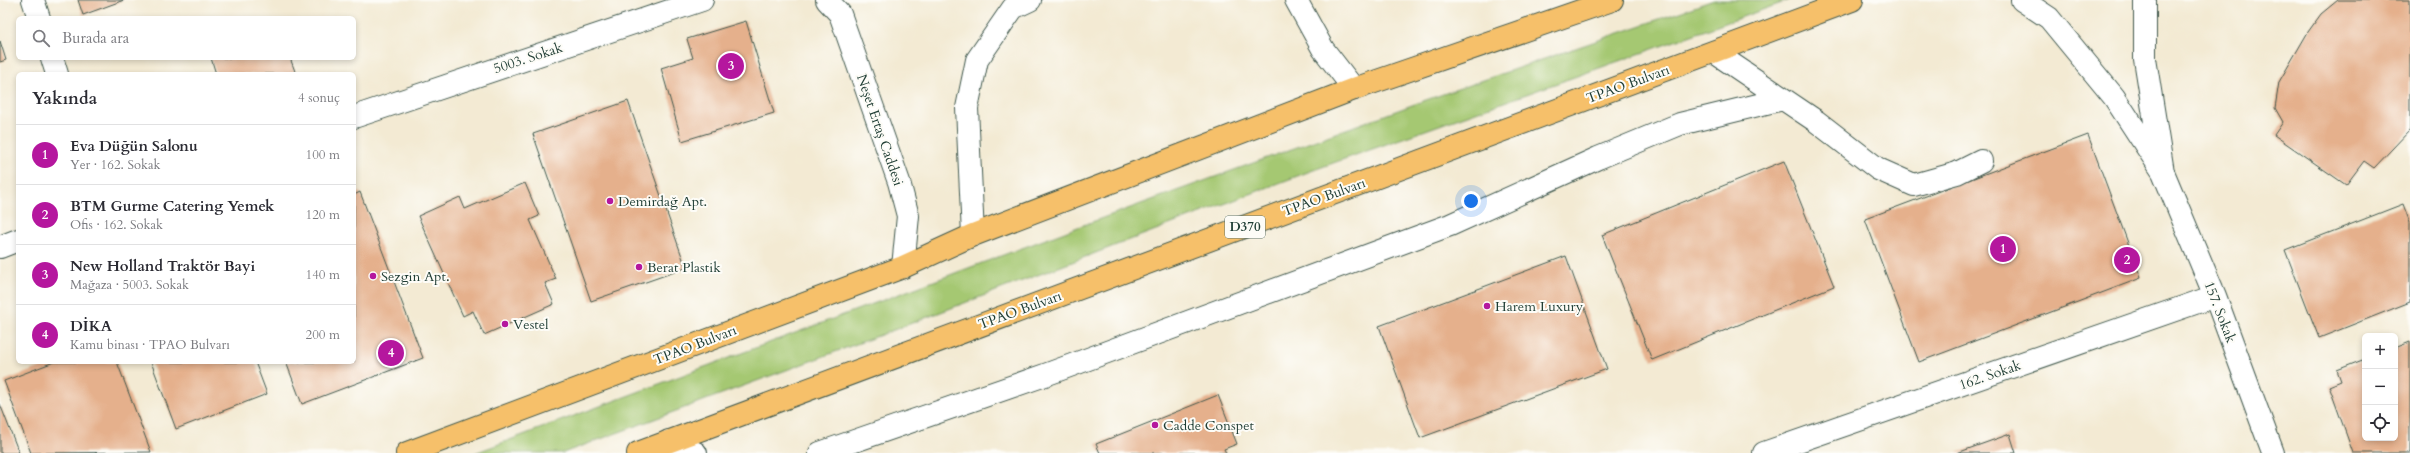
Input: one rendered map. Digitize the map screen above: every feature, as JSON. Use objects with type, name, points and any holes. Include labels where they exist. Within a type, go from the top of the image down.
[{"type":"highway","name":"TPAO Bulvarı","points":[[407,453],[904,267],[973,235],[1354,89],[1612,0]]},
{"type":"highway","name":"TPAO Bulvarı","points":[[638,453],[670,447],[1852,0]]},
{"type":"street","points":[[32,0],[38,16]]},
{"type":"street","name":"5003. Sokak","points":[[356,116],[702,0]]},
{"type":"street","name":"Neşet Ertaş Caddesi","points":[[827,0],[840,14],[899,182],[908,216],[904,267]]},
{"type":"street","points":[[973,235],[967,108],[977,60],[1013,8],[1030,0]]},
{"type":"street","points":[[1296,0],[1323,48],[1354,89]]},
{"type":"street","points":[[2022,0],[2049,18],[2114,97],[2163,172]]},
{"type":"street","points":[[2145,0],[2145,59],[2163,172]]},
{"type":"street","points":[[1714,52],[1783,99],[1878,169],[1914,185],[1957,173],[1981,161]]},
{"type":"street","points":[[53,60],[56,72]]},
{"type":"street","points":[[820,453],[1046,375],[1450,225],[1598,158],[1680,124],[1783,99]]},
{"type":"street","name":"157. Sokak","points":[[2163,172],[2215,296],[2273,453]]},
{"type":"street","points":[[0,247],[16,241]]},
{"type":"street","name":"162. Sokak","points":[[1764,453],[2215,296]]},
{"type":"street","points":[[670,447],[696,453]]},
{"type":"green space","points":[[1714,0],[1790,0],[1308,172],[878,336],[563,453],[475,453],[1078,227],[1423,101]]},
{"type":"building","points":[[78,0],[124,0],[83,15]]},
{"type":"building","points":[[2338,0],[2410,0],[2410,130],[2374,168],[2364,161],[2346,185],[2274,135],[2283,122],[2275,108],[2279,82],[2308,32],[2321,14]]},
{"type":"building","points":[[746,21],[774,113],[682,141],[661,68],[693,58],[687,39]]},
{"type":"building","points":[[0,41],[6,60],[0,62]]},
{"type":"building","points":[[212,60],[291,60],[295,72],[215,72]]},
{"type":"building","name":"Demirdağ Apt.","points":[[628,101],[686,268],[591,301],[533,134]]},
{"type":"building","points":[[2088,135],[2141,278],[1919,362],[1865,219]]},
{"type":"building","points":[[1784,161],[1834,286],[1652,360],[1602,235]]},
{"type":"building","points":[[525,183],[539,216],[530,220],[556,279],[545,283],[554,304],[484,335],[473,311],[463,316],[418,216],[460,197],[465,209]]},
{"type":"building","name":"Sezgin Apt.","points":[[360,192],[423,358],[302,404],[287,364],[356,364],[356,194]]},
{"type":"building","points":[[2403,204],[2410,223],[2410,302],[2319,338],[2285,250]]},
{"type":"building","points":[[1566,256],[1607,369],[1420,438],[1379,326]]},
{"type":"building","points":[[2410,342],[2410,453],[2353,453],[2329,386],[2341,381],[2337,370],[2362,360],[2362,441],[2398,441],[2398,347]]},
{"type":"building","points":[[49,364],[118,364],[151,452],[31,453],[4,381]]},
{"type":"building","points":[[152,364],[256,364],[267,394],[176,429]]},
{"type":"building","points":[[1218,395],[1237,444],[1224,449],[1226,453],[1100,453],[1096,444]]},
{"type":"building","points":[[0,404],[19,453],[0,453]]},
{"type":"building","points":[[2010,434],[2016,453],[1957,453]]},
{"type":"place","name":"New Holland Traktör Bayi","points":[[731,66]]},
{"type":"place","name":"Demirdağ Apt.","points":[[610,201]]},
{"type":"place","name":"Eva Düğün Salonu","points":[[2003,249]]},
{"type":"place","name":"BTM Gurme Catering Yemek","points":[[2127,260]]},
{"type":"place","name":"Berat Plastik","points":[[639,267]]},
{"type":"place","name":"Sezgin Apt.","points":[[373,276]]},
{"type":"place","name":"Harem Luxury","points":[[1487,306]]},
{"type":"place","name":"Vestel","points":[[505,324]]},
{"type":"place","name":"DİKA","points":[[391,353]]},
{"type":"place","name":"Cadde Conspet","points":[[1155,425]]}]
